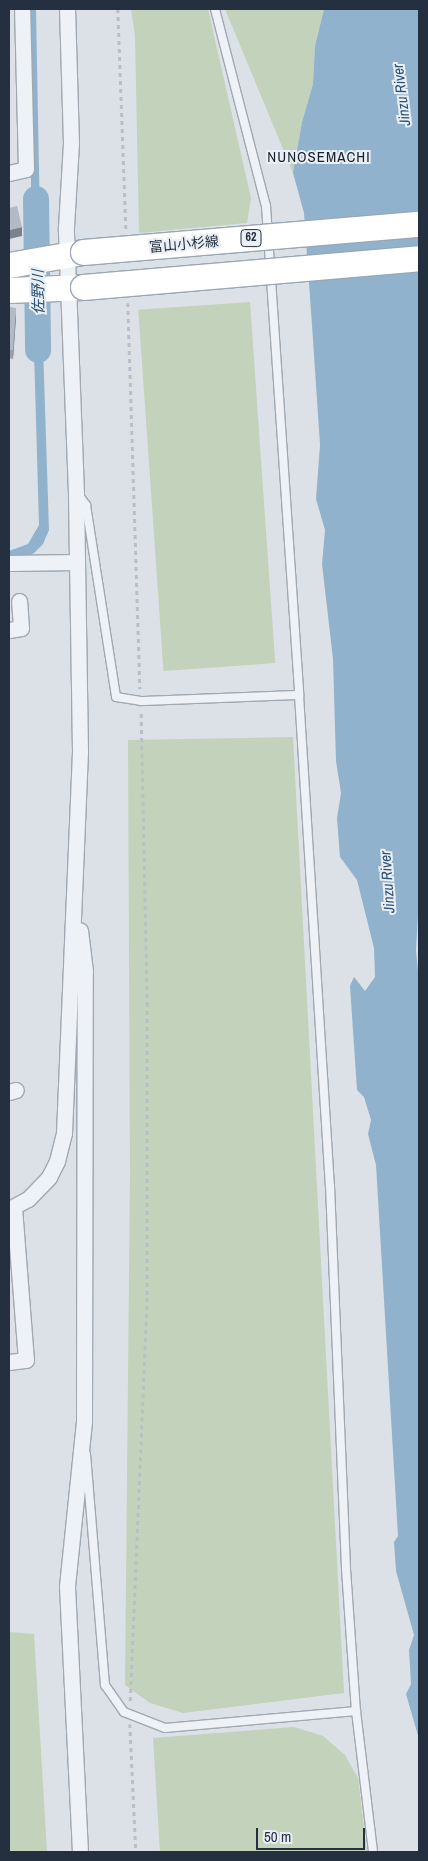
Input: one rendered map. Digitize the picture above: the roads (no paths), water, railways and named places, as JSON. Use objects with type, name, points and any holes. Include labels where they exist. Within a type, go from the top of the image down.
[{"type":"main road","name":"富山小杉線","points":[[9,264],[75,253],[419,224]]},
{"type":"main road","points":[[9,290],[76,288],[419,258]]},
{"type":"street","points":[[9,173],[26,169],[22,9]]},
{"type":"street","points":[[9,1362],[26,1360],[11,1208],[28,1199],[49,1177],[57,1161],[64,1133],[80,751],[76,493],[76,288],[68,9]]},
{"type":"street","points":[[9,563],[77,562]]},
{"type":"street","points":[[9,630],[21,628],[19,601]]},
{"type":"street","points":[[75,880],[85,972],[84,1421],[67,1586],[80,1852]]},
{"type":"lane","points":[[215,9],[266,206],[330,1186],[346,1569],[356,1711],[373,1852]]},
{"type":"lane","points":[[76,493],[86,505],[116,697],[141,701],[299,694]]},
{"type":"lane","points":[[84,1421],[105,1684],[130,1715],[165,1728],[356,1711]]},
{"type":"water","points":[[28,9],[36,9],[40,225],[43,233],[32,237]]},
{"type":"water","name":"Jinzu River","points":[[324,9],[419,9],[419,897],[416,950],[419,981],[419,1739],[406,1694],[411,1684],[409,1650],[414,1635],[396,1571],[394,1542],[398,1536],[376,1165],[368,1134],[371,1120],[364,1097],[357,1090],[350,986],[354,977],[365,991],[375,977],[374,948],[357,880],[340,857],[337,818],[341,793],[336,761],[333,659],[322,564],[325,530],[316,499],[320,445],[312,325],[304,213],[293,173],[302,122],[313,84],[315,46]]},
{"type":"water","points":[[33,316],[42,316],[49,530],[43,544],[34,553],[25,558],[9,560],[9,551],[28,544],[39,525]]},
{"type":"waterway","name":"佐野川","points":[[36,199],[38,350]]},
{"type":"district","name":"NUNOSEMACHI","points":[[319,157]]}]
